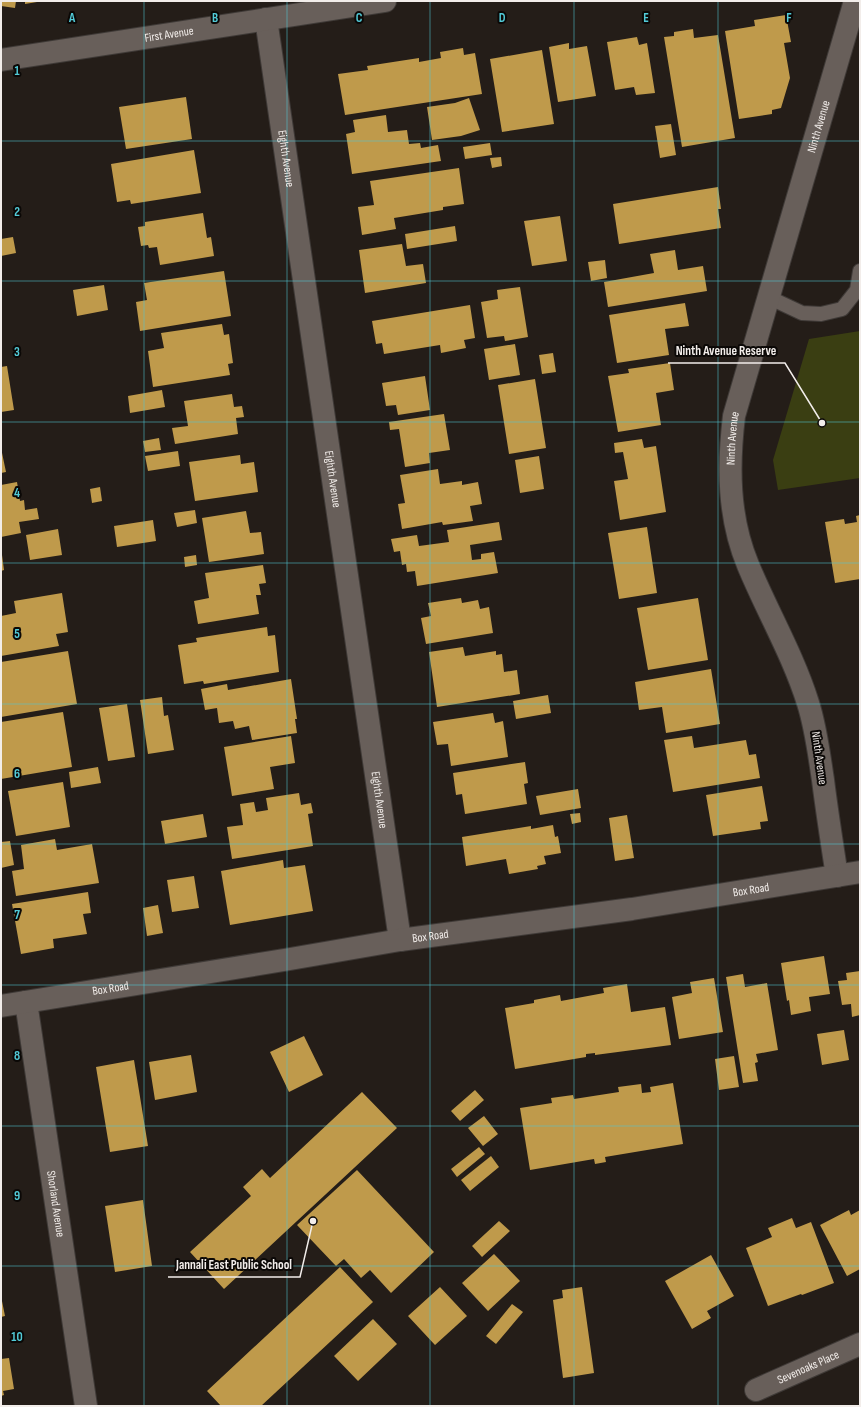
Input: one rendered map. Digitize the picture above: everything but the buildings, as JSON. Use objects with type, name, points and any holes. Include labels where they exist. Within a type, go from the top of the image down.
[{"type":"street","name":"First Avenue","points":[[1,60],[266,19],[294,8],[385,1]]},
{"type":"street","name":"Ninth Avenue","points":[[837,876],[815,726],[799,678],[747,564],[738,535],[729,476],[730,447],[734,416],[855,1]]},
{"type":"street","name":"Eighth Avenue","points":[[266,19],[400,940]]},
{"type":"street","name":"Box Road","points":[[1,1006],[282,961],[400,940],[632,909],[860,872]]},
{"type":"street","name":"Shorland Avenue","points":[[26,1002],[86,1406]]},
{"type":"street","name":"Sevenoaks Place","points":[[756,1390],[860,1344]]},
{"type":"lane","points":[[768,298],[802,313],[821,314],[842,309],[857,290],[860,271]]},
{"type":"green space","points":[[860,331],[860,478],[778,490],[773,460],[809,339]]},
{"type":"place","name":"Ninth Avenue Reserve","points":[[822,423]]},
{"type":"place","name":"Jannali East Public School","points":[[313,1221]]}]
